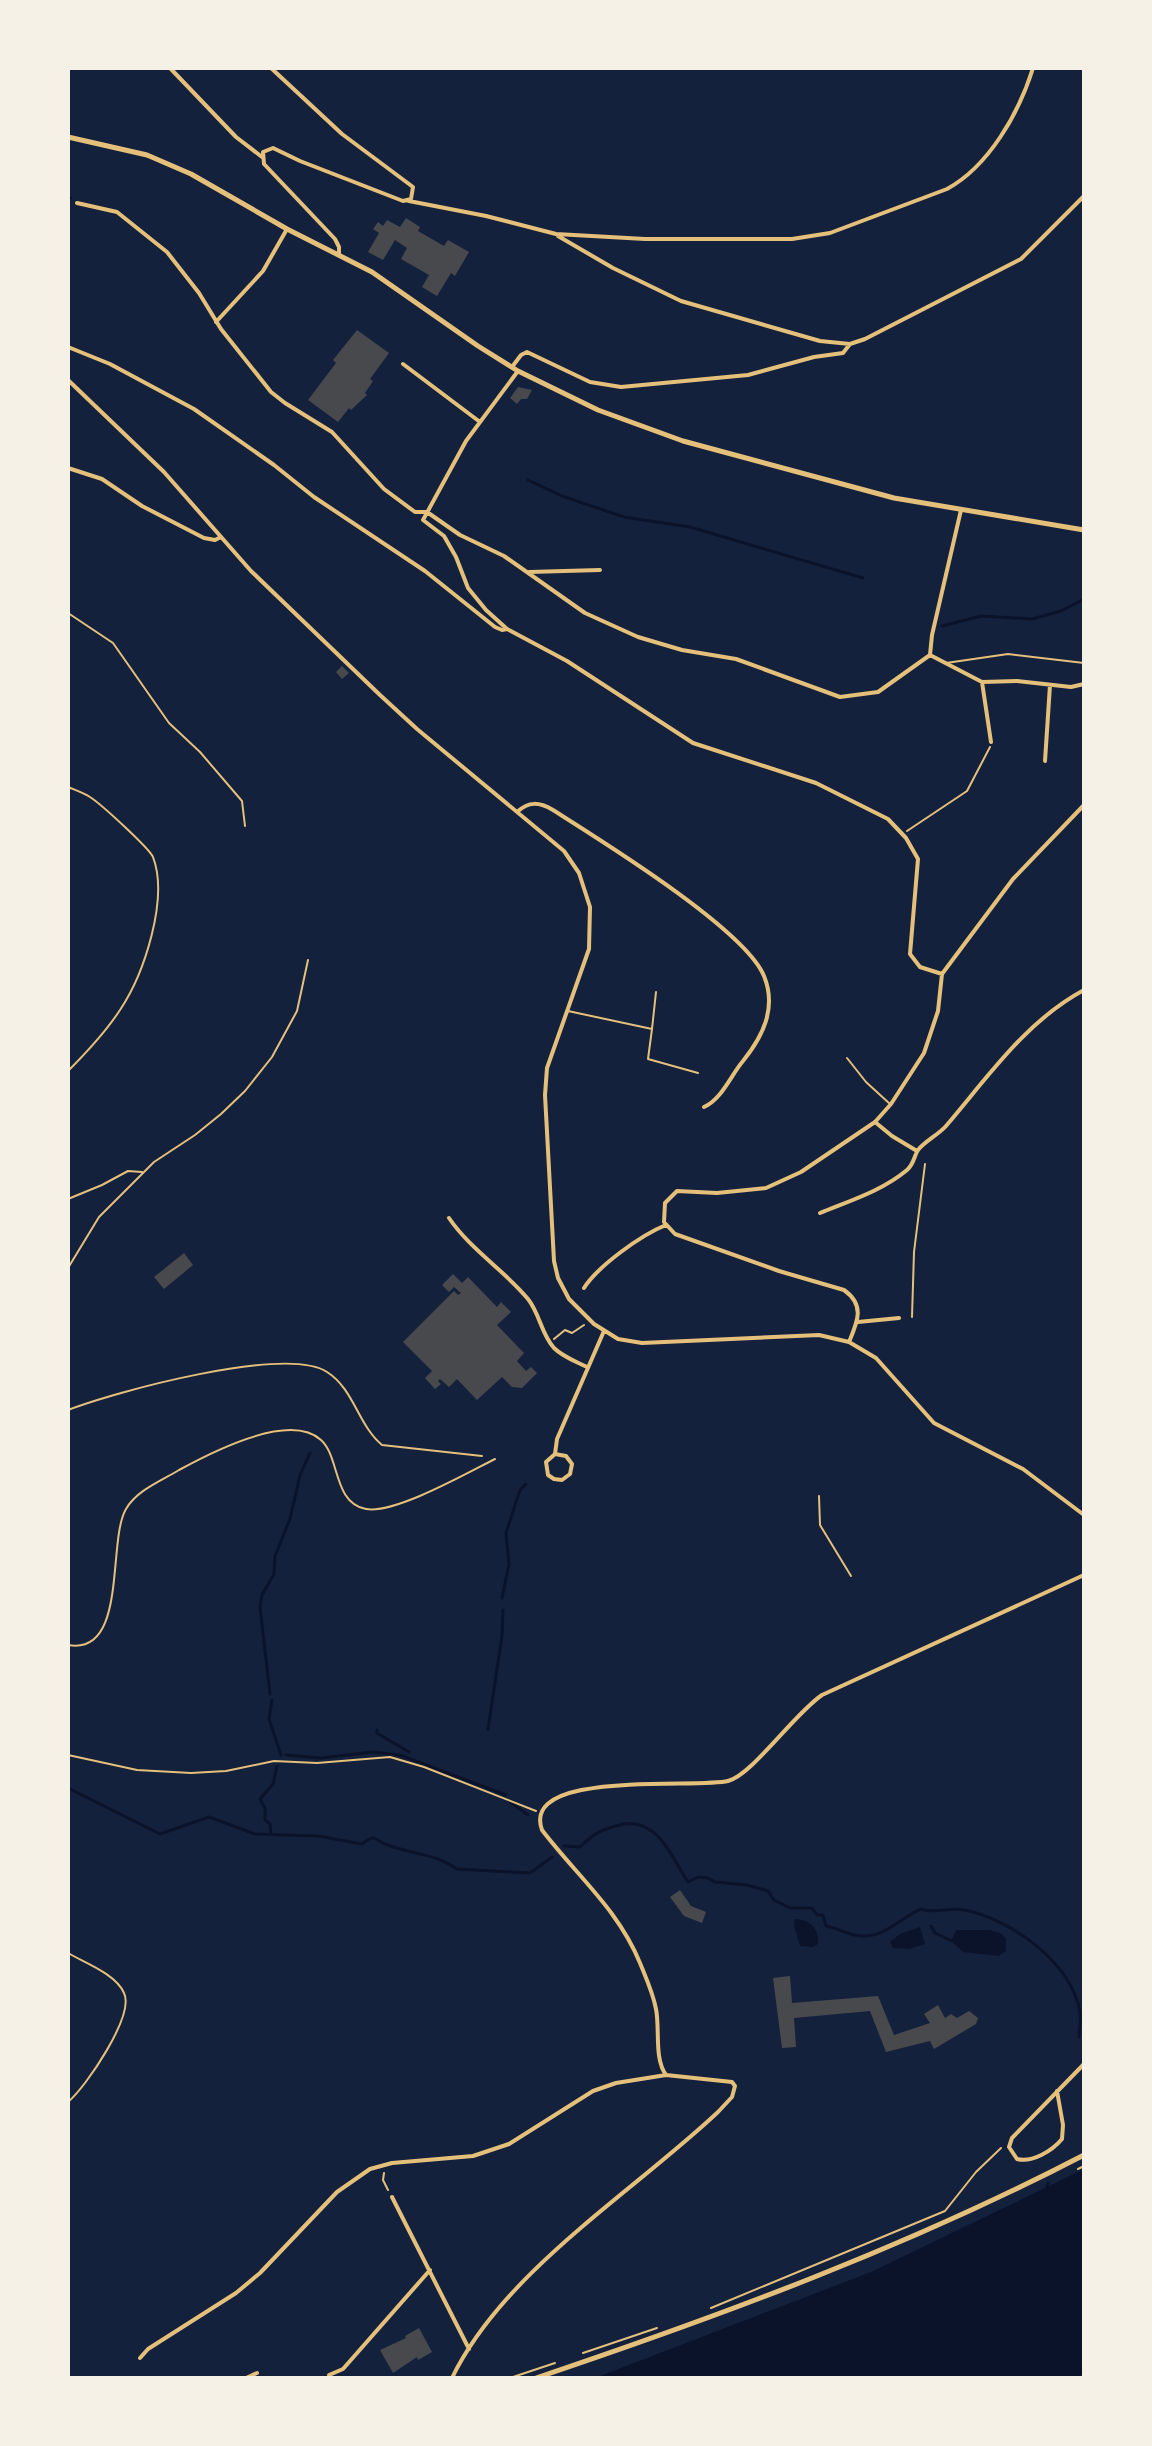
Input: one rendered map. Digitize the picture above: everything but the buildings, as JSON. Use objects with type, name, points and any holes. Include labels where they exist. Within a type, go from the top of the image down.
[{"type":"main road","points":[[68,137],[128,149],[191,174],[287,229],[372,272],[478,346],[579,402],[683,441],[894,498],[1084,530]]},
{"type":"main road","points":[[536,2378],[795,2285],[970,2211],[1084,2155]]},
{"type":"street","points":[[170,68],[236,137],[262,157],[272,174],[335,239],[339,255]]},
{"type":"street","points":[[271,68],[342,134],[411,184],[414,193],[409,201]]},
{"type":"street","points":[[262,157],[267,149],[273,148],[403,201],[486,216],[556,234],[630,239],[817,237],[947,189],[964,178],[998,139],[1033,68]]},
{"type":"street","points":[[556,234],[613,268],[681,301],[820,341],[850,344],[1021,259],[1084,196]]},
{"type":"street","points":[[77,203],[117,212],[141,230],[177,264],[216,322],[277,397],[332,432],[379,484],[404,504],[418,513],[427,512],[460,535],[504,556],[585,613],[638,637],[682,650],[736,659],[830,695],[859,696],[878,692],[930,655],[961,510]]},
{"type":"street","points":[[216,322],[263,271],[287,229]]},
{"type":"street","points":[[850,344],[843,353],[748,375],[629,387],[590,382],[527,352],[521,355],[515,369],[461,448],[423,520],[448,542],[468,588],[507,629],[567,661],[693,743],[816,783],[885,817],[903,834],[918,864],[910,954],[917,966],[942,974]]},
{"type":"street","points":[[68,347],[110,364],[194,409],[314,497],[425,571],[495,627],[507,629]]},
{"type":"street","points":[[403,364],[480,422]]},
{"type":"street","points":[[68,380],[171,479],[274,593],[411,724],[569,857],[579,873],[590,907],[589,949],[547,1068],[545,1095],[554,1261],[569,1299],[589,1320],[623,1340],[654,1344],[819,1335],[849,1342],[876,1358],[934,1423],[1023,1469],[1084,1515]]},
{"type":"street","points":[[68,468],[102,479],[142,506],[204,538],[221,537]]},
{"type":"street","points":[[529,572],[600,570]]},
{"type":"street","points":[[930,655],[982,682],[1017,681],[1075,687],[1084,684]]},
{"type":"street","points":[[982,682],[991,742]]},
{"type":"street","points":[[1045,761],[1050,685]]},
{"type":"street","points":[[517,812],[523,807],[541,803],[577,825],[695,907],[734,940],[759,967],[768,995],[765,1029],[717,1098],[704,1107]]},
{"type":"street","points":[[849,1342],[858,1322],[859,1309],[855,1300],[844,1290],[720,1252],[675,1234],[666,1225],[663,1207],[677,1191],[717,1193],[766,1188],[801,1172],[875,1122],[891,1104],[924,1053],[938,1011],[942,974],[1013,879],[1084,805]]},
{"type":"street","points":[[820,1213],[884,1185],[905,1171],[914,1162],[917,1151],[942,1130],[1031,1028],[1054,1008],[1084,990]]},
{"type":"street","points":[[875,1122],[917,1151]]},
{"type":"street","points":[[449,1218],[465,1238],[525,1295],[536,1310],[550,1343],[564,1356],[587,1367]]},
{"type":"street","points":[[584,1288],[612,1261],[666,1225]]},
{"type":"street","points":[[858,1322],[899,1318]]},
{"type":"street","points":[[555,1454],[566,1456],[572,1464],[570,1474],[562,1480],[551,1478],[546,1470],[547,1460],[555,1454],[557,1439],[604,1331]]},
{"type":"street","points":[[666,2075],[661,2063],[652,1992],[629,1938],[617,1918],[542,1830],[540,1813],[545,1804],[576,1790],[729,1781],[749,1768],[795,1717],[822,1695],[1084,1575]]},
{"type":"street","points":[[1057,2091],[1063,2125],[1060,2142],[1024,2161],[1012,2155],[1009,2147],[1012,2138],[1057,2091],[1084,2064]]},
{"type":"street","points":[[140,2358],[148,2349],[225,2301],[249,2282],[337,2192],[364,2172],[392,2163],[459,2158],[485,2152],[520,2139],[604,2086],[666,2075],[723,2079],[733,2084],[735,2091],[729,2101],[507,2298],[452,2378]]},
{"type":"street","points":[[392,2197],[469,2350]]},
{"type":"street","points":[[329,2375],[343,2369],[430,2270]]},
{"type":"street","points":[[246,2378],[257,2373]]},
{"type":"lane","points":[[945,663],[1008,654],[1084,663]]},
{"type":"lane","points":[[656,992],[648,1059],[698,1073]]},
{"type":"lane","points":[[567,1011],[652,1029]]},
{"type":"lane","points":[[847,1058],[866,1082],[891,1104]]},
{"type":"path","points":[[68,613],[113,643],[169,723],[200,752],[242,801],[245,826]]},
{"type":"path","points":[[903,834],[967,791],[991,742]]},
{"type":"path","points":[[68,787],[90,797],[153,855],[158,887],[156,913],[142,966],[121,1008],[96,1043],[68,1071]]},
{"type":"path","points":[[68,1268],[94,1224],[143,1172],[221,1114],[245,1091],[272,1057],[297,1011],[308,960]]},
{"type":"path","points":[[912,1317],[914,1252],[925,1164]]},
{"type":"path","points":[[68,1199],[128,1171],[143,1172]]},
{"type":"path","points":[[550,1343],[565,1330],[572,1333],[584,1325]]},
{"type":"path","points":[[68,1410],[157,1382],[217,1371],[306,1363],[327,1372],[341,1384],[381,1444],[482,1456]]},
{"type":"path","points":[[68,1645],[85,1645],[101,1632],[111,1604],[119,1530],[124,1513],[133,1500],[151,1486],[222,1447],[269,1433],[290,1431],[310,1434],[325,1446],[347,1496],[360,1507],[371,1509],[393,1506],[495,1459]]},
{"type":"path","points":[[819,1496],[820,1525],[851,1576]]},
{"type":"path","points":[[68,1755],[137,1770],[191,1773],[226,1771],[274,1761],[317,1763],[390,1757],[424,1767],[540,1813]]},
{"type":"path","points":[[68,1953],[116,1982],[127,2002],[121,2021],[94,2070],[68,2102]]},
{"type":"path","points":[[708,2309],[945,2211],[976,2172],[1012,2138]]},
{"type":"path","points":[[1078,2169],[1084,2167]]},
{"type":"path","points":[[385,2168],[383,2180],[392,2197]]},
{"type":"path","points":[[584,2353],[667,2324]]},
{"type":"path","points":[[510,2378],[555,2363]]},
{"type":"water","points":[[795,1919],[813,1926],[818,1944],[813,1947],[800,1946]]},
{"type":"water","points":[[920,1927],[925,1944],[909,1949],[893,1948],[890,1942],[900,1934]]},
{"type":"water","points":[[956,1930],[1000,1933],[1006,1938],[1006,1951],[999,1956],[963,1952],[951,1941]]},
{"type":"water","points":[[1084,2169],[1084,2374],[1074,2378],[595,2378],[871,2272]]},
{"type":"waterway","points":[[528,480],[562,496],[624,517],[690,527],[863,578]]},
{"type":"waterway","points":[[942,626],[981,616],[1032,619],[1061,611],[1084,599]]},
{"type":"waterway","points":[[270,1694],[260,1607],[262,1595],[274,1574],[275,1556],[310,1453]]},
{"type":"waterway","points":[[502,1598],[509,1564],[506,1533],[520,1490],[526,1484]]},
{"type":"waterway","points":[[488,1729],[503,1610]]},
{"type":"waterway","points":[[272,1700],[269,1719],[281,1755]]},
{"type":"waterway","points":[[377,1730],[377,1733],[409,1752]]},
{"type":"waterway","points":[[286,1755],[321,1758],[373,1752],[400,1755],[506,1795]]},
{"type":"waterway","points":[[271,1834],[260,1799],[273,1784],[277,1766]]},
{"type":"waterway","points":[[68,1788],[160,1834],[209,1817],[255,1834],[318,1836],[362,1844],[374,1838],[440,1860],[457,1869],[530,1873],[552,1857]]},
{"type":"waterway","points":[[510,1802],[528,1815]]},
{"type":"waterway","points":[[564,1846],[580,1847],[596,1834],[616,1826],[642,1825],[660,1839],[688,1882],[698,1877],[708,1878],[715,1882],[768,1891],[774,1900],[790,1908],[812,1908],[817,1915],[823,1915],[826,1926],[858,1936],[879,1933],[921,1909],[958,1909],[982,1915],[1019,1933],[1052,1960],[1065,1976],[1080,2012],[1079,2037]]},
{"type":"waterway","points":[[931,1926],[935,1933],[952,1941]]},
{"type":"waterway","points":[[1047,2187],[1048,2183]]}]
